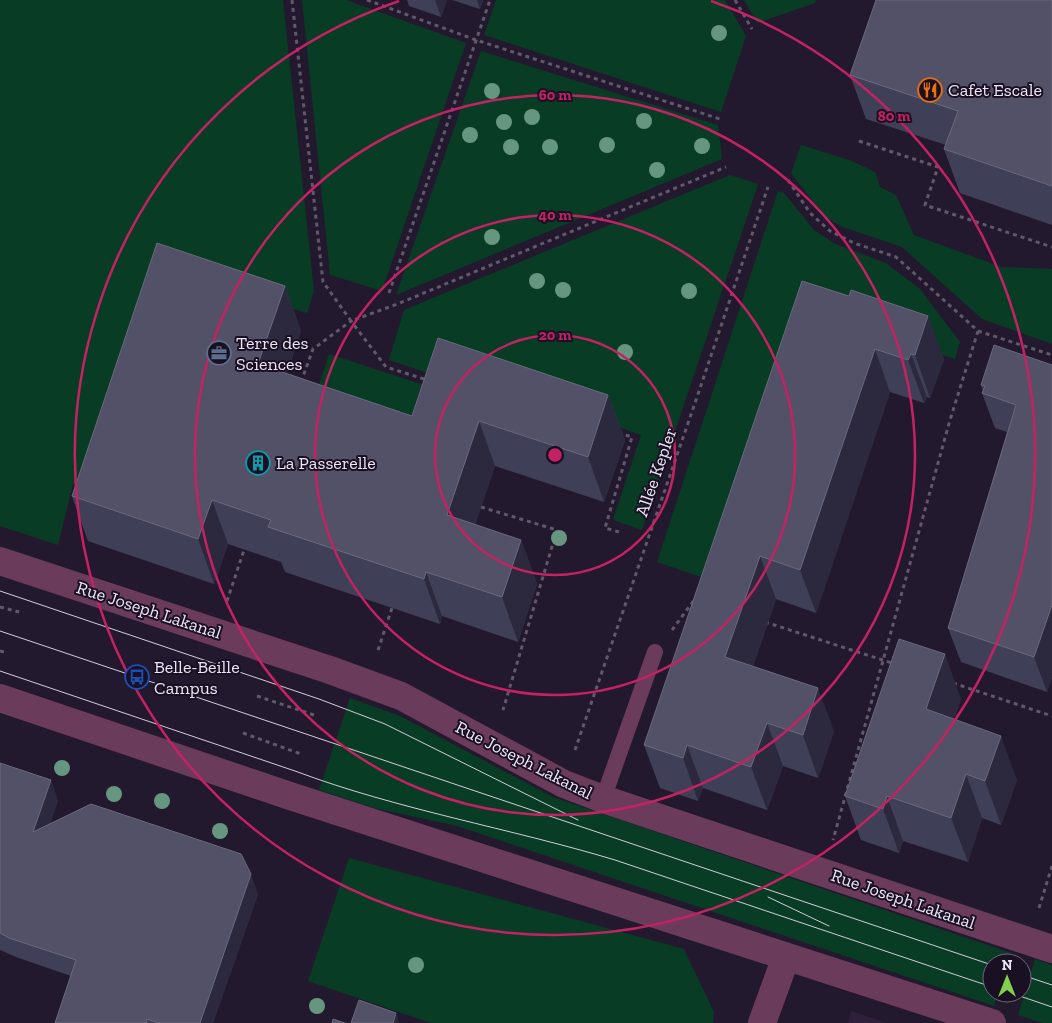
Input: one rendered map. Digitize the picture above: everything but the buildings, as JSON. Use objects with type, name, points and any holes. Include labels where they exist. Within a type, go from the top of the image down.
[{"type":"street","name":"Rue Joseph Lakanal","points":[[0,560],[330,670],[401,696],[549,776],[603,799],[1052,949]]},
{"type":"street","points":[[0,698],[287,795],[992,1023]]},
{"type":"street","points":[[762,1023],[786,957]]},
{"type":"lane","points":[[603,799],[655,652]]},
{"type":"path","points":[[292,0],[322,282],[386,367],[428,381]]},
{"type":"path","points":[[367,0],[476,40],[720,119]]},
{"type":"path","points":[[390,293],[490,0]]},
{"type":"path","points":[[735,0],[752,29]]},
{"type":"path","points":[[858,141],[938,167],[924,205],[1052,247]]},
{"type":"path","points":[[300,386],[313,349],[352,321],[400,303],[726,167]]},
{"type":"path","points":[[788,180],[810,213],[830,231],[854,243],[896,257],[978,331],[1052,355]]},
{"type":"path","name":"Allée Kepler","points":[[572,756],[768,187]]},
{"type":"path","points":[[832,842],[950,420],[978,331]]},
{"type":"path","points":[[614,431],[632,437],[605,528],[619,532]]},
{"type":"path","points":[[481,507],[557,530],[502,710]]},
{"type":"path","points":[[225,607],[246,546]]},
{"type":"path","points":[[655,652],[694,599],[704,602]]},
{"type":"path","points":[[0,606],[19,612]]},
{"type":"path","points":[[375,658],[392,608]]},
{"type":"path","points":[[760,620],[902,666]]},
{"type":"path","points":[[949,681],[1052,716]]},
{"type":"path","points":[[257,696],[314,715]]},
{"type":"path","points":[[243,733],[301,754]]},
{"type":"path","points":[[1038,912],[1052,866]]},
{"type":"shaded area","points":[[851,1011],[887,1023],[848,1023]]},
{"type":"green space","points":[[0,0],[283,0],[314,291],[307,313],[164,268],[79,484],[73,484],[58,545],[0,526]]},
{"type":"green space","points":[[302,0],[346,0],[466,43],[382,291],[330,275]]},
{"type":"green space","points":[[496,0],[725,0],[746,36],[721,112],[484,35]]},
{"type":"green space","points":[[744,0],[816,0],[815,3],[757,23]]},
{"type":"green space","points":[[481,51],[718,125],[722,159],[396,295]]},
{"type":"green space","points":[[801,145],[852,161],[875,172],[880,187],[896,195],[914,235],[1001,267],[1052,269],[1052,344],[982,319],[902,247],[843,227],[826,218],[791,173]]},
{"type":"green space","points":[[730,175],[758,184],[642,530],[613,520],[641,435],[438,364],[434,375],[389,360],[404,310]]},
{"type":"green space","points":[[778,191],[784,193],[814,230],[835,244],[886,263],[920,289],[960,342],[955,359],[816,316],[722,584],[657,562]]},
{"type":"green space","points":[[329,354],[433,388],[418,434],[314,400]]},
{"type":"green space","points":[[350,698],[400,716],[553,797],[1011,953],[982,953],[982,1002],[457,826],[374,808],[319,790]]},
{"type":"green space","points":[[349,858],[684,949],[714,1012],[713,1023],[431,1023],[308,981]]},
{"type":"green space","points":[[1035,959],[1052,965],[1052,1023],[1043,1023],[1018,1015],[1022,1003],[1032,1003],[1032,969]]},
{"type":"tram line","points":[[0,591],[319,699],[385,724],[578,820]]},
{"type":"tram line","points":[[0,631],[982,962]]},
{"type":"tram line","points":[[0,671],[334,785],[414,808],[615,860],[982,984]]},
{"type":"tram line","points":[[768,897],[829,926]]},
{"type":"tram line","points":[[1032,978],[1052,985]]},
{"type":"tram line","points":[[1032,1000],[1052,1007]]},
{"type":"place","name":"Cafet Escale","points":[[930,90]]},
{"type":"place","name":"Terre des Sciences","points":[[219,353]]},
{"type":"place","name":"La Passerelle","points":[[258,463]]},
{"type":"place","name":"Belle-Beille Campus","points":[[137,677]]}]
